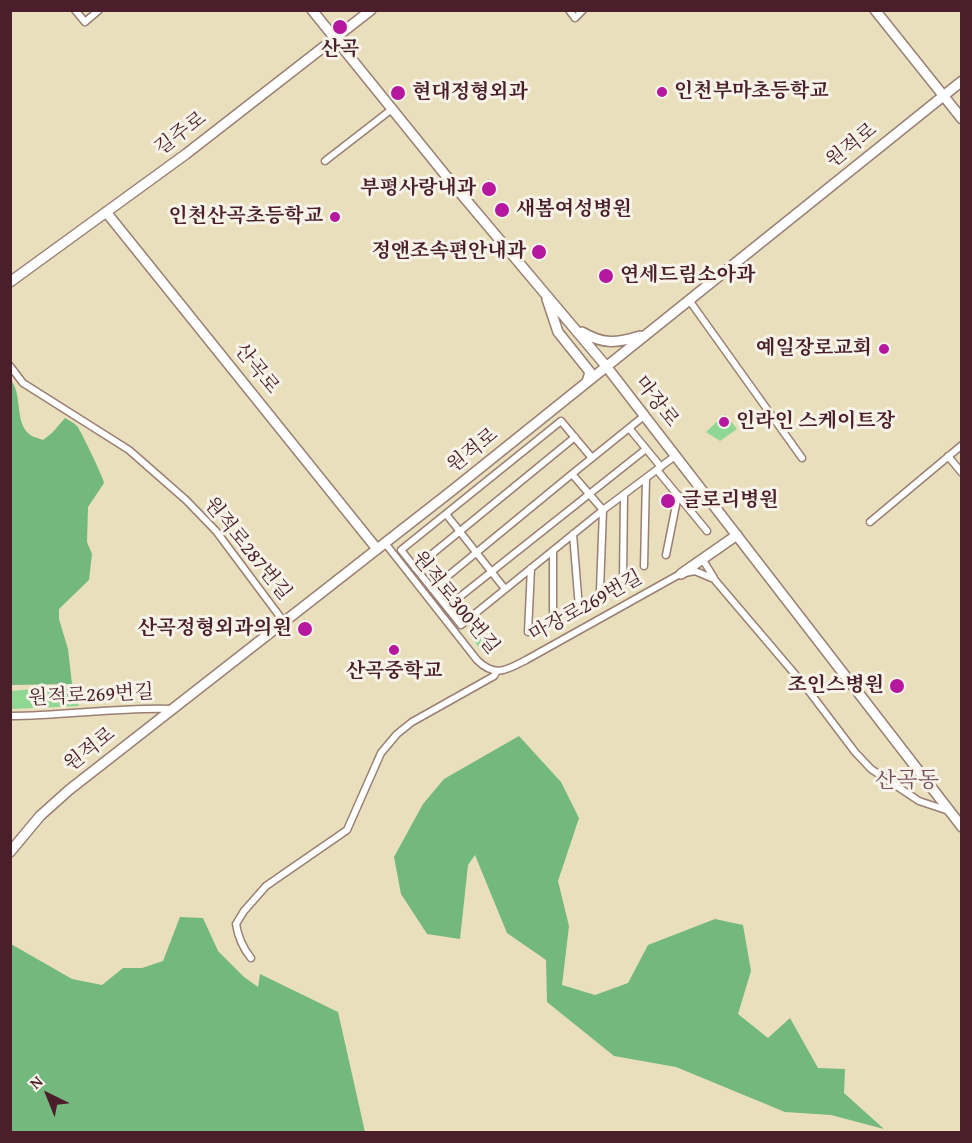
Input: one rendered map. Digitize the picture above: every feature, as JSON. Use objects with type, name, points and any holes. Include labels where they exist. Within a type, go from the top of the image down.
[{"type":"main road","name":"마장로","points":[[312,10],[606,366],[962,827]]},
{"type":"main road","name":"길주로","points":[[10,282],[186,154],[371,10]]},
{"type":"main road","points":[[875,10],[962,119]]},
{"type":"main road","name":"원적로","points":[[10,852],[40,816],[69,790],[381,546],[962,81]]},
{"type":"main road","name":"산곡로","points":[[106,212],[381,546]]},
{"type":"main road","points":[[546,296],[558,332],[590,372],[586,382]]},
{"type":"main road","points":[[573,327],[594,340],[609,342],[623,341],[645,334]]},
{"type":"main road","points":[[681,574],[737,535]]},
{"type":"street","points":[[75,10],[85,22],[99,10]]},
{"type":"street","points":[[569,10],[575,18],[584,10]]},
{"type":"street","points":[[325,161],[392,109]]},
{"type":"street","points":[[688,300],[802,458]]},
{"type":"street","name":"원적로287번길","points":[[10,366],[23,382],[129,450],[186,500],[216,531],[284,622]]},
{"type":"street","points":[[432,589],[644,416]]},
{"type":"street","points":[[592,458],[561,421],[401,550],[461,625],[603,510],[675,456]]},
{"type":"street","points":[[629,428],[707,531]]},
{"type":"street","points":[[415,568],[575,437]]},
{"type":"street","points":[[870,522],[962,445]]},
{"type":"street","points":[[447,607],[646,448]]},
{"type":"street","points":[[948,456],[962,473]]},
{"type":"street","points":[[572,474],[603,510],[600,590]]},
{"type":"street","points":[[645,566],[646,478]]},
{"type":"street","points":[[623,579],[624,495]]},
{"type":"street","points":[[666,555],[678,495]]},
{"type":"street","points":[[446,514],[505,589]]},
{"type":"street","points":[[573,534],[579,609]]},
{"type":"street","name":"원적로300번길","points":[[381,546],[486,669],[497,671],[507,669]]},
{"type":"street","points":[[553,551],[553,619]]},
{"type":"street","points":[[703,560],[714,579],[805,686],[855,752],[872,769],[919,801],[949,811]]},
{"type":"street","points":[[528,632],[531,568]]},
{"type":"street","points":[[681,574],[695,571],[714,579]]},
{"type":"street","name":"마장로269번길","points":[[507,669],[681,574]]},
{"type":"street","points":[[251,958],[238,936],[236,924],[244,911],[266,886],[347,830],[381,753],[397,734],[412,722],[494,676],[497,671]]},
{"type":"street","name":"원적로269번길","points":[[10,716],[66,715],[140,708],[173,709]]},
{"type":"green space","points":[[10,379],[16,392],[24,428],[29,434],[43,440],[65,418],[77,426],[104,483],[88,507],[87,542],[92,554],[89,580],[59,609],[59,619],[68,649],[72,684],[11,685]]},
{"type":"green space","name":"인라인 스케이트장","points":[[725,414],[737,429],[720,441],[706,432]]},
{"type":"green space","points":[[477,625],[495,648],[485,655],[467,632]]},
{"type":"green space","points":[[71,686],[79,706],[11,709],[11,691]]},
{"type":"green space","points":[[519,736],[561,782],[579,818],[558,881],[569,926],[562,985],[595,995],[628,983],[648,945],[715,919],[743,925],[751,971],[738,1014],[768,1038],[790,1018],[818,1068],[845,1069],[844,1093],[884,1129],[831,1115],[785,1112],[676,1067],[614,1056],[547,1002],[546,960],[507,933],[475,855],[468,865],[460,939],[427,934],[401,894],[394,857],[423,804],[444,779]]},
{"type":"green space","points":[[180,917],[203,918],[218,951],[244,977],[258,987],[260,974],[338,1012],[365,1132],[11,1132],[11,944],[72,979],[102,985],[123,968],[142,968],[163,961]]},
{"type":"place","name":"산곡","points":[[340,27]]},
{"type":"place","name":"인천부마초등학교","points":[[662,92]]},
{"type":"place","name":"현대정형외과","points":[[398,93]]},
{"type":"place","name":"부평사랑내과","points":[[489,189]]},
{"type":"place","name":"새봄여성병원","points":[[502,210]]},
{"type":"place","name":"인천산곡초등학교","points":[[335,217]]},
{"type":"place","name":"정앤조속편안내과","points":[[539,252]]},
{"type":"place","name":"연세드림소아과","points":[[606,276]]},
{"type":"place","name":"예일장로교회","points":[[884,349]]},
{"type":"place","name":"인라인 스케이트장","points":[[724,422]]},
{"type":"place","name":"글로리병원","points":[[668,501]]},
{"type":"place","name":"산곡정형외과의원","points":[[305,629]]},
{"type":"place","name":"산곡중학교","points":[[394,650]]},
{"type":"place","name":"조인스병원","points":[[897,686]]},
{"type":"district","name":"산곡동","points":[[907,781]]}]
